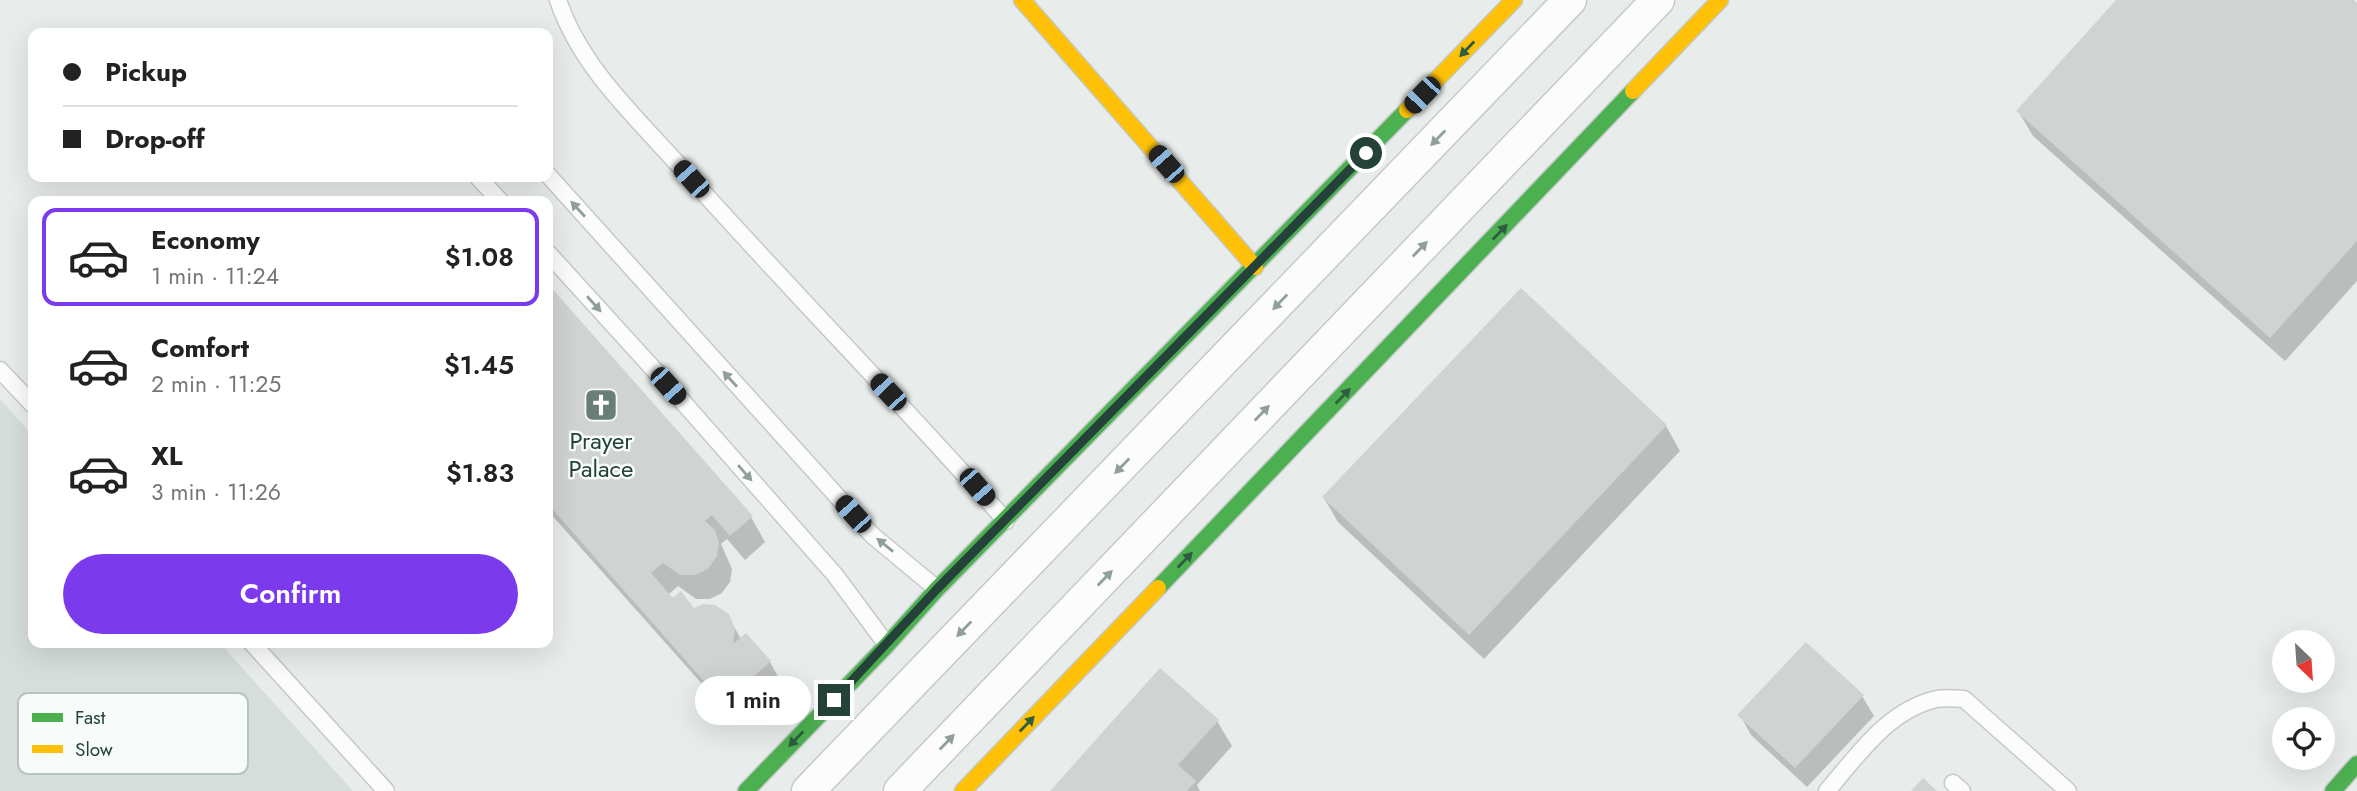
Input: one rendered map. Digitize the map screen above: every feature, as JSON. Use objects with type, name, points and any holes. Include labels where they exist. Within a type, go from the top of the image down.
[{"type":"street","points":[[1022,0],[1255,267]]},
{"type":"street","points":[[746,791],[887,645],[937,589],[1514,0]]},
{"type":"street","points":[[808,791],[1570,0]]},
{"type":"street","points":[[900,791],[1658,0]]},
{"type":"street","points":[[963,791],[1720,0]]},
{"type":"street","points":[[2333,791],[2357,764]]},
{"type":"lane","points":[[558,0],[566,25],[590,65],[758,254],[1006,521]]},
{"type":"lane","points":[[553,181],[872,535],[937,589]]},
{"type":"lane","points":[[483,182],[495,196]]},
{"type":"lane","points":[[553,259],[835,575],[887,645]]},
{"type":"lane","points":[[0,370],[28,400]]},
{"type":"lane","points":[[256,648],[386,791]]},
{"type":"lane","points":[[1827,791],[1875,736],[1905,711],[1938,699],[1964,699],[2068,791]]},
{"type":"shaded area","points":[[0,399],[28,430],[28,648],[224,648],[353,791],[0,791]]},
{"type":"building","points":[[2116,0],[2354,0],[2357,3],[2357,241],[2270,338],[2016,111]]},
{"type":"building","points":[[1521,288],[1667,425],[1469,635],[1322,497]]},
{"type":"building","name":"Prayer Palace","points":[[553,290],[753,516],[730,536],[712,515],[705,521],[715,530],[719,543],[717,556],[708,569],[695,575],[680,575],[663,563],[651,573],[673,598],[681,591],[694,608],[703,604],[715,605],[729,614],[735,628],[733,644],[746,633],[771,661],[723,703],[553,510]]},
{"type":"building","points":[[1806,642],[1864,695],[1795,768],[1737,715]]},
{"type":"building","points":[[1160,668],[1219,720],[1178,765],[1196,781],[1187,791],[1050,791]]},
{"type":"building","points":[[1923,778],[1937,791],[1911,791]]},
{"type":"traffic: fast","points":[[1158,588],[1633,91]]},
{"type":"traffic: fast","points":[[746,791],[887,645],[937,589],[1407,110]]},
{"type":"traffic: fast","points":[[2333,791],[2357,764]]},
{"type":"traffic: slow","points":[[1022,0],[1255,267]]},
{"type":"traffic: slow","points":[[1407,110],[1514,0]]},
{"type":"traffic: slow","points":[[1633,91],[1720,0]]},
{"type":"traffic: slow","points":[[963,791],[1158,588]]},
{"type":"place","name":"Prayer Palace","points":[[601,405]]},
{"type":"route","points":[[834,700],[937,589],[1366,153]]}]
